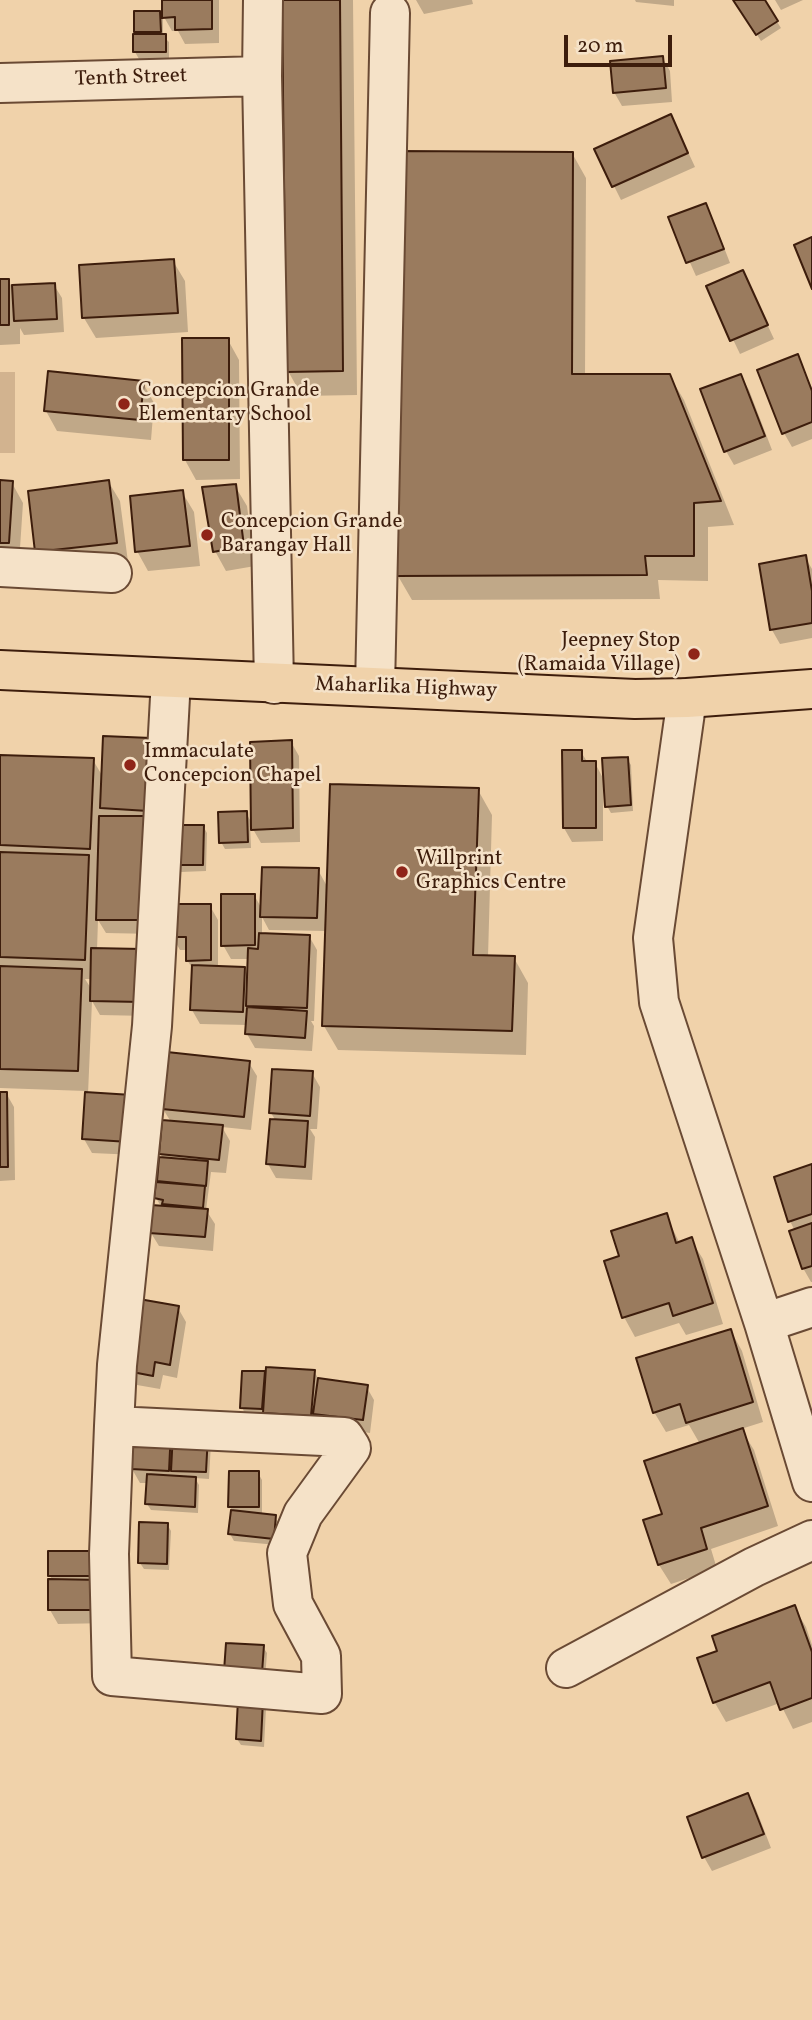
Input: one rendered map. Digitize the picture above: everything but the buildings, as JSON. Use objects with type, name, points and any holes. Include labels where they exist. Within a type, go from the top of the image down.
[{"type":"main road","name":"Maharlika Highway","points":[[0,670],[635,699],[812,690]]},
{"type":"street","points":[[263,0],[262,76],[274,684]]},
{"type":"street","points":[[375,687],[390,13]]},
{"type":"street","name":"Tenth Street","points":[[0,83],[262,76]]},
{"type":"street","points":[[0,567],[112,573]]},
{"type":"street","points":[[114,1426],[344,1437],[351,1448],[303,1514],[287,1553],[293,1604],[321,1656],[322,1694],[112,1676],[109,1554],[114,1426],[117,1365],[152,1026],[171,679]]},
{"type":"street","points":[[687,698],[653,938],[659,1002],[764,1323],[812,1482]]},
{"type":"street","points":[[764,1323],[812,1307]]},
{"type":"street","points":[[566,1668],[754,1567],[812,1540]]},
{"type":"shaded area","points":[[0,372],[15,372],[15,453],[0,453]]},
{"type":"place","name":"Concepcion Grande Elementary School","points":[[124,404]]},
{"type":"place","name":"Concepcion Grande Barangay Hall","points":[[207,535]]},
{"type":"place","name":"Jeepney Stop (Ramaida Village)","points":[[694,654]]},
{"type":"place","name":"Immaculate Concepcion Chapel","points":[[130,765]]},
{"type":"place","name":"Willprint Graphics Centre","points":[[402,872]]}]
